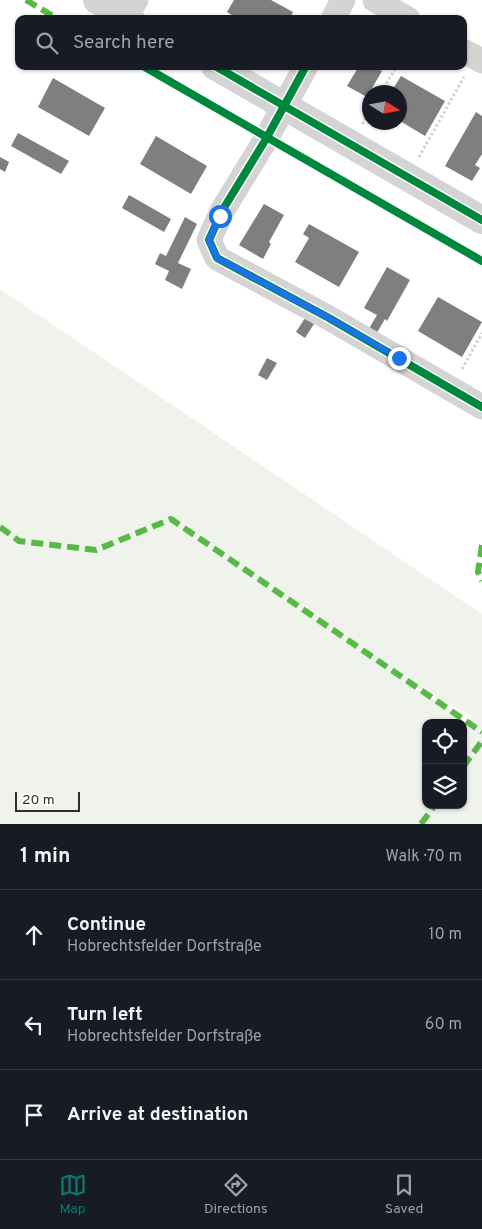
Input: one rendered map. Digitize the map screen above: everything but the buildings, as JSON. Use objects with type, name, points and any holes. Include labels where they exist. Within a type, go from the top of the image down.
[{"type":"street","points":[[97,0],[131,12]]},
{"type":"street","points":[[335,15],[343,0]]},
{"type":"street","points":[[375,0],[401,15]]},
{"type":"street","points":[[221,70],[482,220]]},
{"type":"street","points":[[304,70],[266,139],[222,211],[209,240],[217,258],[329,318],[482,407]]},
{"type":"path","points":[[467,67],[473,56]]},
{"type":"path","points":[[385,85],[395,70]]},
{"type":"path","points":[[408,177],[465,70]]},
{"type":"path","points":[[451,389],[482,333]]},
{"type":"shaded area","points":[[0,289],[482,614],[482,824],[0,824]]},
{"type":"marked path","points":[[26,0],[51,15]]},
{"type":"marked path","points":[[0,527],[19,541],[96,550],[171,519],[482,732]]},
{"type":"marked path","points":[[482,545],[478,572],[482,581]]},
{"type":"marked path","points":[[465,764],[482,741]]},
{"type":"marked path","points":[[421,824],[432,809]]},
{"type":"cycle path","points":[[150,70],[482,261]]},
{"type":"cycle path","points":[[222,70],[482,220]]},
{"type":"cycle path","points":[[304,70],[266,139],[222,211],[209,240],[217,258],[329,318],[482,407]]},
{"type":"route","points":[[220,216],[209,240],[217,258],[399,358]]}]
